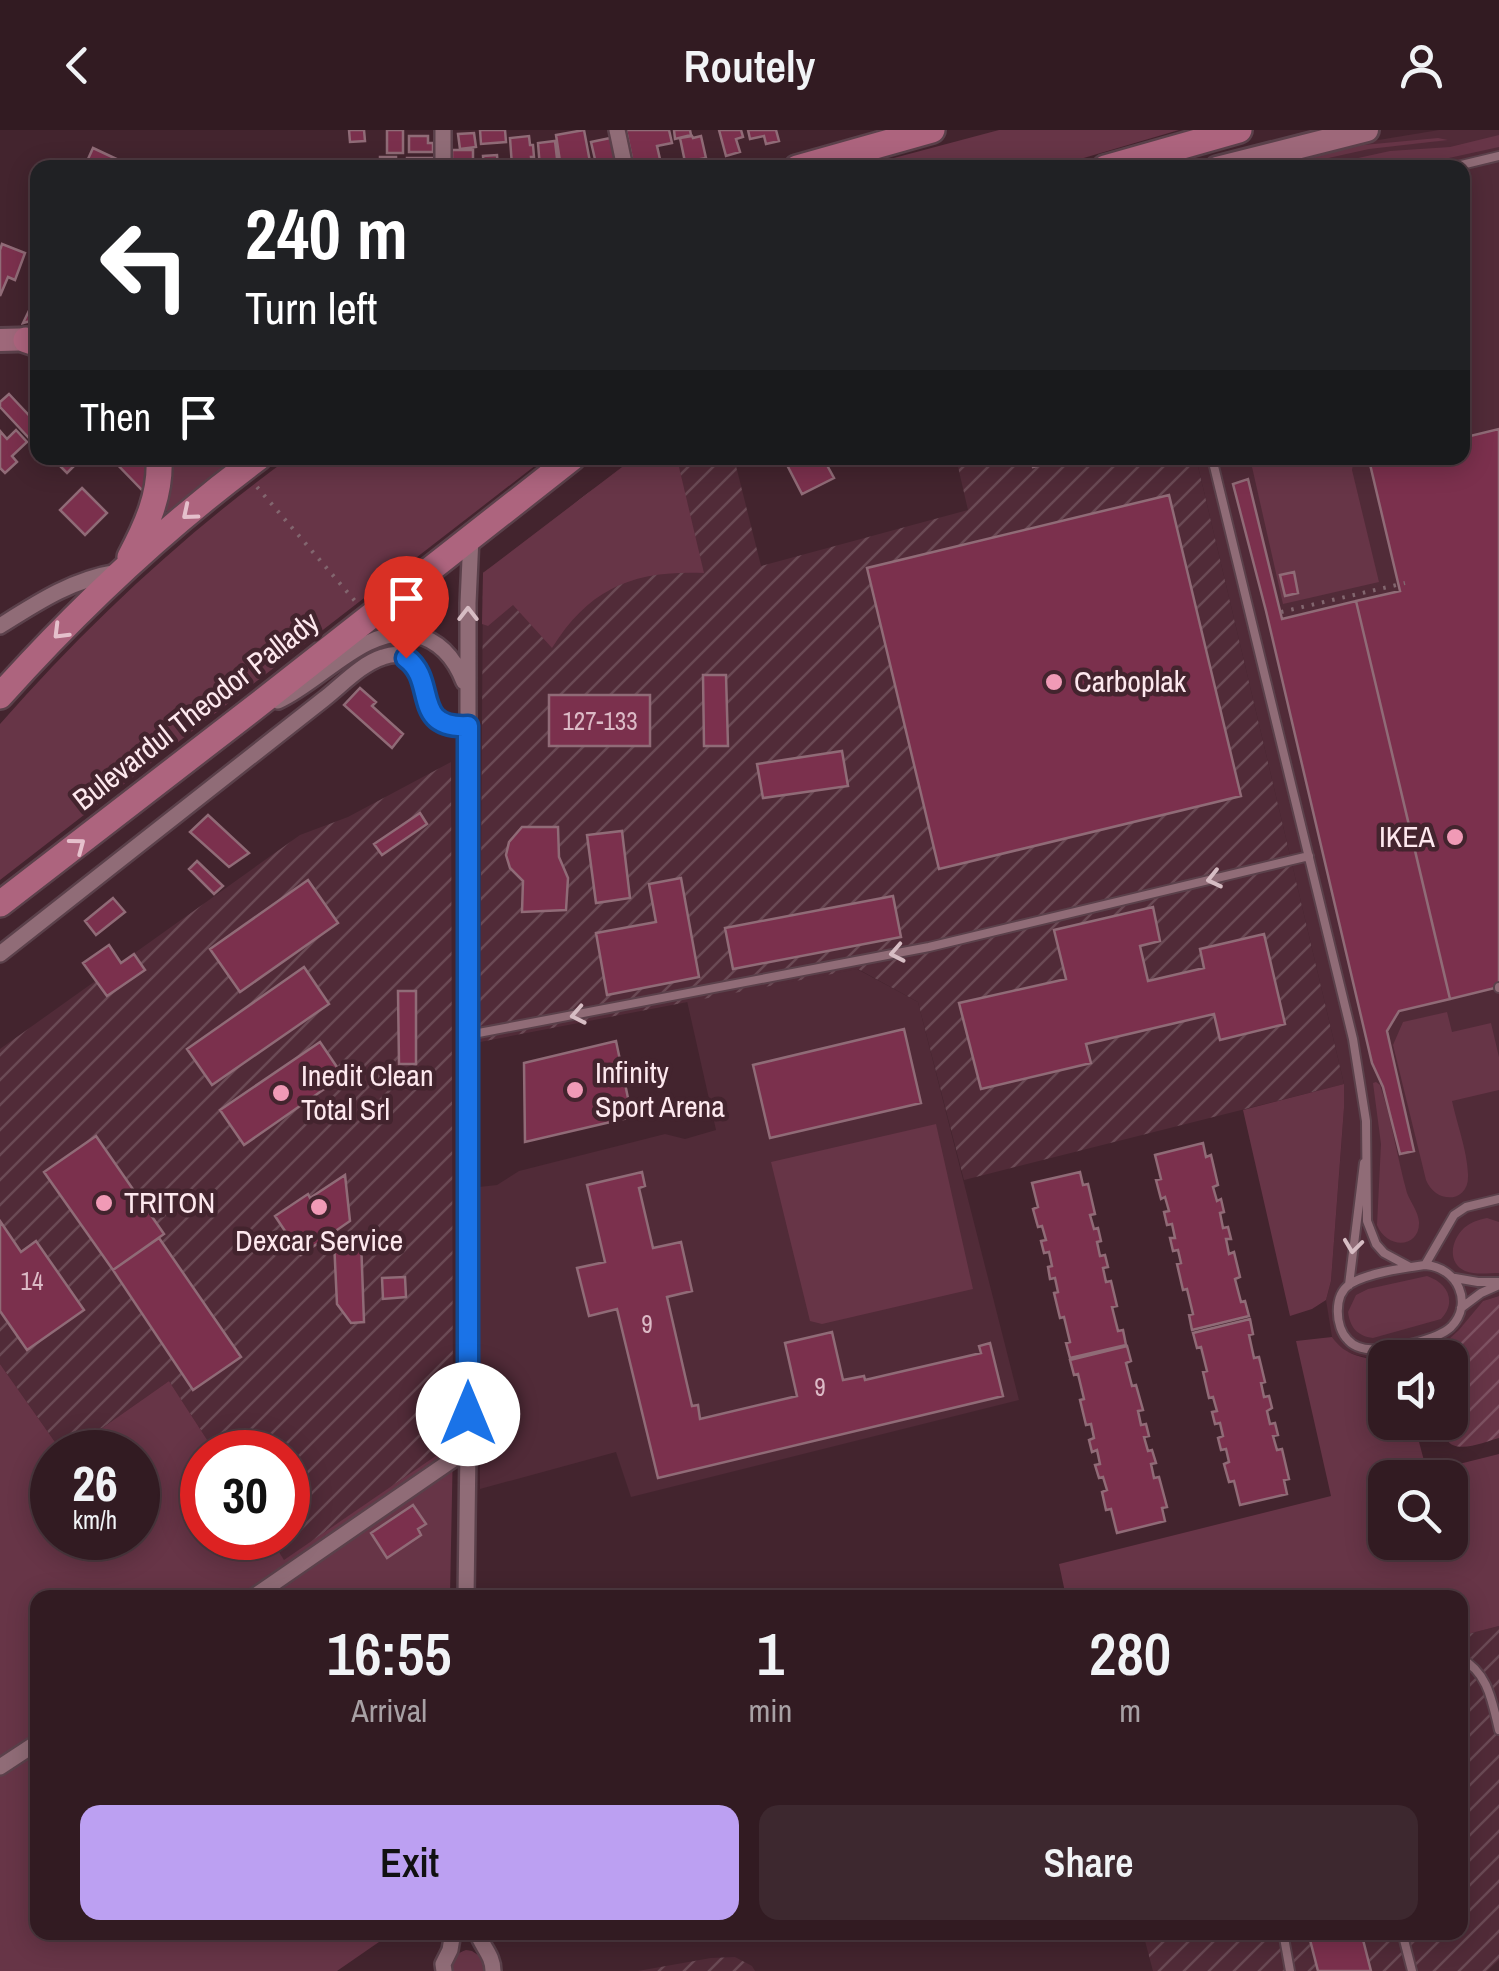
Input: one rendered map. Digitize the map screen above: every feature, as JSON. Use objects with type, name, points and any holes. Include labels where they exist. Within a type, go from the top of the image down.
[{"type":"main road","points":[[825,160],[932,130]]},
{"type":"main road","points":[[1133,160],[1238,130]]},
{"type":"main road","points":[[122,572],[153,507],[159,465]]},
{"type":"main road","points":[[0,696],[122,572],[249,465]]},
{"type":"main road","name":"Bulevardul Theodor Pallady","points":[[0,904],[563,465]]},
{"type":"street","points":[[443,130],[443,160]]},
{"type":"street","points":[[617,130],[623,160]]},
{"type":"street","points":[[1249,160],[1367,130]]},
{"type":"street","points":[[466,1590],[471,537]]},
{"type":"street","points":[[0,626],[64,587],[122,572]]},
{"type":"street","points":[[250,711],[286,697],[369,643],[396,634],[425,638],[444,649],[460,670],[468,690]]},
{"type":"street","points":[[0,954],[382,657],[398,655],[412,662],[428,705],[440,722],[452,727],[468,726]]},
{"type":"street","points":[[264,1590],[468,1449]]},
{"type":"street","points":[[0,1767],[30,1747]]},
{"type":"street","points":[[480,1940],[492,1958],[492,1971]]},
{"type":"street","points":[[444,1971],[452,1941]]},
{"type":"lane","points":[[1470,163],[1499,156]]},
{"type":"lane","points":[[1214,465],[1353,1039],[1367,1138],[1367,1221],[1384,1253],[1410,1267]]},
{"type":"lane","points":[[468,1036],[929,947],[1308,856]]},
{"type":"lane","points":[[1349,1284],[1367,1138]]},
{"type":"lane","points":[[1425,1265],[1454,1215],[1466,1206],[1499,1199]]},
{"type":"lane","points":[[1461,1308],[1454,1278],[1444,1268],[1425,1265],[1349,1284],[1338,1302],[1339,1322],[1348,1340],[1368,1350],[1394,1347],[1436,1336],[1452,1326],[1461,1308],[1499,1283]]},
{"type":"lane","points":[[1454,1278],[1499,1283]]},
{"type":"lane","points":[[1468,1662],[1485,1680],[1499,1730]]},
{"type":"lane","points":[[1284,1940],[1290,1971]]},
{"type":"lane","points":[[1404,1940],[1412,1971]]},
{"type":"path","points":[[251,465],[369,617]]},
{"type":"path","points":[[1280,612],[1405,583]]},
{"type":"shaded area","points":[[999,130],[1179,130],[1077,160],[886,160]]},
{"type":"shaded area","points":[[1439,130],[1499,130],[1499,1296],[1483,1301],[1449,1340],[1368,1340],[1368,1357],[1341,1350],[1332,1337],[1326,1300],[1331,1281],[1344,1084],[1198,465],[1470,465],[1470,160],[1280,160]]},
{"type":"shaded area","points":[[1499,135],[1499,147],[1440,160],[1349,160],[1390,151],[1450,147]]},
{"type":"shaded area","points":[[1438,138],[1448,140],[1298,160],[1363,145]]},
{"type":"shaded area","points":[[168,465],[226,465],[170,512],[165,511]]},
{"type":"shaded area","points":[[280,465],[536,465],[0,880],[0,724],[137,583]]},
{"type":"shaded area","points":[[625,465],[736,465],[761,566],[968,510],[958,465],[1198,465],[1344,1084],[964,1180],[918,1002],[858,969],[480,1042],[483,573]]},
{"type":"shaded area","points":[[625,465],[682,465],[679,467],[704,573],[656,575],[616,587],[582,610],[552,648],[513,605],[488,626],[482,624],[483,573]]},
{"type":"shaded area","points":[[1252,465],[1353,465],[1379,582],[1283,604]]},
{"type":"shaded area","points":[[451,762],[453,1444],[310,1543],[310,1430],[201,1430],[169,1381],[99,1430],[46,1430],[0,1364],[0,1049],[300,835],[348,817]]},
{"type":"shaded area","points":[[857,969],[918,1002],[1019,1400],[631,1497],[616,1452],[480,1489],[479,1187],[497,1185],[519,1171],[665,1134],[685,1139],[716,1130],[687,1001]]},
{"type":"shaded area","points":[[1447,1012],[1452,1032],[1491,1023],[1499,1057],[1499,1090],[1452,1101],[1468,1174],[1464,1191],[1451,1197],[1437,1194],[1426,1180],[1393,1045],[1403,1022]]},
{"type":"shaded area","points":[[1376,1082],[1419,1222],[1414,1237],[1402,1243],[1388,1239],[1377,1225],[1381,1144],[1373,1083]]},
{"type":"shaded area","points":[[1344,1084],[1331,1281],[1326,1300],[1290,1316],[1243,1110]]},
{"type":"shaded area","points":[[936,1124],[973,1289],[822,1324],[810,1321],[771,1162]]},
{"type":"shaded area","points":[[1487,1218],[1499,1222],[1499,1273],[1465,1271],[1453,1256],[1456,1238],[1467,1226]]},
{"type":"shaded area","points":[[1427,1276],[1440,1283],[1448,1294],[1449,1306],[1441,1319],[1373,1338],[1353,1326],[1348,1312],[1356,1295]]},
{"type":"shaded area","points":[[1499,1296],[1499,1438],[1458,1446],[1447,1440],[1468,1440],[1468,1340],[1448,1340],[1483,1301]]},
{"type":"shaded area","points":[[1332,1337],[1349,1352],[1368,1358],[1368,1440],[1419,1440],[1424,1460],[1368,1460],[1368,1560],[1468,1560],[1468,1462],[1499,1454],[1499,1626],[1468,1634],[1468,1590],[1065,1590],[1059,1564],[1331,1496],[1296,1341]]},
{"type":"shaded area","points":[[0,1364],[46,1430],[30,1430],[30,1560],[160,1560],[160,1430],[99,1430],[169,1381],[201,1430],[180,1430],[180,1560],[310,1560],[310,1542],[453,1444],[450,1590],[30,1590],[30,1940],[382,1940],[337,1971],[0,1971]]},
{"type":"shaded area","points":[[1499,1626],[1499,1960],[1487,1971],[1153,1971],[1145,1940],[1468,1940],[1468,1634]]},
{"type":"shaded area","points":[[466,1950],[481,1957],[484,1971],[452,1971],[455,1958]]},
{"type":"shaded area","points":[[735,1957],[755,1971],[638,1971],[711,1958]]},
{"type":"building","points":[[349,130],[364,130],[365,141],[350,142]]},
{"type":"building","points":[[387,130],[403,130],[403,153],[387,153]]},
{"type":"building","points":[[480,130],[505,130],[506,142],[481,144]]},
{"type":"building","points":[[584,130],[590,160],[560,160],[556,135]]},
{"type":"building","points":[[626,130],[669,130],[672,143],[657,146],[660,160],[632,160]]},
{"type":"building","points":[[674,130],[690,130],[691,135],[675,139]]},
{"type":"building","points":[[719,130],[741,130],[743,137],[736,139],[740,152],[726,156]]},
{"type":"building","points":[[748,130],[776,130],[779,141],[766,144],[764,136],[750,139]]},
{"type":"building","points":[[474,133],[476,147],[460,149],[458,134]]},
{"type":"building","points":[[409,136],[428,136],[433,152],[409,152]]},
{"type":"building","points":[[529,136],[533,145],[531,160],[512,160],[510,138]]},
{"type":"building","points":[[701,136],[706,158],[685,160],[680,138]]},
{"type":"building","points":[[615,137],[619,160],[595,160],[591,142]]},
{"type":"building","points":[[555,141],[557,160],[539,160],[538,143]]},
{"type":"building","points":[[93,148],[119,160],[88,160]]},
{"type":"building","points":[[452,150],[473,150],[473,160],[452,160]]},
{"type":"building","points":[[497,155],[497,160],[483,160],[483,156]]},
{"type":"building","points":[[2,244],[25,253],[15,280],[8,277],[0,296],[0,250]]},
{"type":"building","points":[[9,394],[30,416],[28,437],[0,407]]},
{"type":"building","name":"IKEA","points":[[1499,429],[1499,987],[1450,999],[1356,601],[1400,591],[1370,465],[1470,465],[1470,436]]},
{"type":"building","points":[[16,430],[27,442],[12,456],[17,462],[5,473],[0,468],[0,431],[7,439]]},
{"type":"building","points":[[59,465],[75,465],[67,473]]},
{"type":"building","points":[[118,465],[149,465],[143,491]]},
{"type":"building","points":[[787,465],[827,465],[834,478],[802,494]]},
{"type":"building","points":[[1248,479],[1282,619],[1356,601],[1450,999],[1399,1011],[1387,1031],[1414,1151],[1400,1154],[1383,1087],[1372,1063],[1233,484]]},
{"type":"building","points":[[82,488],[107,513],[85,535],[60,510]]},
{"type":"building","name":"Carboplak","points":[[1169,495],[1241,796],[939,869],[867,568]]},
{"type":"building","points":[[1294,572],[1298,593],[1285,596],[1280,575]]},
{"type":"building","points":[[703,675],[726,675],[728,746],[704,746]]},
{"type":"building","points":[[360,688],[376,702],[372,706],[403,734],[392,748],[344,705]]},
{"type":"building","points":[[549,695],[650,695],[650,746],[549,746]]},
{"type":"building","points":[[842,751],[848,786],[763,798],[757,764]]},
{"type":"building","points":[[420,813],[427,824],[382,855],[374,844]]},
{"type":"building","points":[[208,815],[249,853],[229,867],[190,832]]},
{"type":"building","points":[[522,827],[558,827],[559,857],[568,878],[566,910],[522,912],[523,881],[510,868],[506,855],[509,842]]},
{"type":"building","points":[[622,831],[630,898],[596,903],[587,835]]},
{"type":"building","points":[[197,861],[223,886],[214,894],[189,869]]},
{"type":"building","points":[[681,878],[699,977],[607,995],[596,933],[656,922],[649,884]]},
{"type":"building","points":[[308,880],[338,923],[240,992],[210,949]]},
{"type":"building","points":[[893,896],[901,937],[733,969],[725,928]]},
{"type":"building","points":[[113,898],[125,912],[96,935],[85,921]]},
{"type":"building","points":[[1153,907],[1160,941],[1140,946],[1148,981],[1204,968],[1200,949],[1264,934],[1285,1024],[1220,1040],[1214,1014],[1086,1044],[1091,1063],[981,1089],[959,1003],[1066,979],[1054,930]]},
{"type":"building","points":[[109,945],[121,963],[134,954],[145,970],[107,996],[83,963]]},
{"type":"building","points":[[304,967],[329,1004],[212,1085],[187,1049]]},
{"type":"building","points":[[398,991],[416,991],[416,1064],[399,1064]]},
{"type":"building","points":[[904,1029],[921,1103],[770,1138],[753,1065]]},
{"type":"building","name":"Infinity Sport Arena","points":[[616,1041],[632,1117],[525,1142],[524,1063]]},
{"type":"building","name":"Inedit Clean Total Srl","points":[[320,1042],[343,1076],[244,1145],[220,1110]]},
{"type":"building","name":"TRITON","points":[[96,1136],[164,1234],[113,1270],[44,1172]]},
{"type":"building","points":[[1203,1143],[1206,1157],[1211,1155],[1218,1185],[1213,1187],[1217,1201],[1221,1199],[1223,1228],[1228,1227],[1231,1239],[1226,1239],[1229,1254],[1234,1252],[1240,1277],[1235,1279],[1249,1316],[1192,1330],[1189,1315],[1193,1314],[1187,1289],[1183,1290],[1178,1250],[1173,1251],[1172,1224],[1167,1225],[1164,1212],[1169,1211],[1156,1180],[1161,1179],[1155,1155]]},
{"type":"building","points":[[642,1172],[645,1186],[639,1188],[653,1248],[681,1242],[692,1291],[667,1297],[692,1406],[698,1405],[700,1419],[797,1396],[785,1343],[832,1332],[843,1380],[864,1376],[865,1380],[981,1353],[979,1346],[990,1343],[1003,1396],[658,1478],[617,1309],[589,1316],[577,1268],[605,1262],[587,1185]]},
{"type":"building","points":[[1080,1172],[1083,1185],[1088,1184],[1095,1214],[1090,1215],[1094,1229],[1098,1228],[1100,1256],[1105,1255],[1108,1267],[1103,1268],[1106,1282],[1111,1281],[1117,1306],[1112,1307],[1126,1345],[1070,1358],[1064,1317],[1060,1318],[1054,1293],[1058,1292],[1055,1278],[1050,1279],[1049,1252],[1044,1253],[1041,1241],[1046,1240],[1033,1209],[1038,1207],[1032,1183]]},
{"type":"building","name":"Dexcar Service","points":[[345,1175],[350,1221],[301,1255],[275,1216]]},
{"type":"building","points":[[0,1221],[21,1252],[36,1241],[84,1310],[27,1350],[0,1311]]},
{"type":"building","points":[[159,1238],[241,1357],[193,1390],[113,1270]]},
{"type":"building","points":[[361,1240],[364,1322],[351,1323],[337,1304],[334,1241]]},
{"type":"building","points":[[405,1277],[406,1297],[383,1299],[382,1278]]},
{"type":"building","points":[[1250,1319],[1254,1358],[1259,1357],[1264,1397],[1269,1396],[1272,1408],[1267,1411],[1270,1424],[1275,1423],[1278,1435],[1273,1436],[1277,1450],[1282,1449],[1289,1479],[1284,1480],[1287,1494],[1240,1505],[1234,1481],[1229,1482],[1224,1464],[1229,1462],[1218,1438],[1223,1436],[1220,1423],[1215,1424],[1212,1412],[1217,1411],[1213,1397],[1209,1398],[1203,1372],[1207,1371],[1193,1333]]},
{"type":"building","points":[[1127,1346],[1131,1361],[1126,1363],[1143,1410],[1138,1411],[1141,1425],[1146,1424],[1149,1436],[1144,1437],[1156,1463],[1151,1464],[1154,1478],[1159,1477],[1167,1507],[1162,1508],[1165,1521],[1117,1533],[1111,1509],[1106,1510],[1102,1492],[1107,1490],[1095,1465],[1100,1464],[1097,1450],[1092,1452],[1089,1440],[1094,1438],[1091,1424],[1086,1425],[1078,1374],[1074,1375],[1070,1360]]},
{"type":"building","points":[[413,1505],[426,1524],[418,1529],[421,1535],[387,1558],[371,1533]]},
{"type":"building","points":[[1310,1940],[1363,1940],[1371,1971],[1318,1971]]},
{"type":"place","name":"Carboplak","points":[[1054,682]]},
{"type":"place","name":"IKEA","points":[[1455,837]]},
{"type":"place","name":"Infinity Sport Arena","points":[[575,1090]]},
{"type":"place","name":"Inedit Clean Total Srl","points":[[281,1093]]},
{"type":"place","name":"TRITON","points":[[104,1203]]},
{"type":"place","name":"Dexcar Service","points":[[319,1207]]},
{"type":"route","points":[[406,658],[419,674],[424,697],[435,718],[452,727],[468,726],[468,1414]]}]
